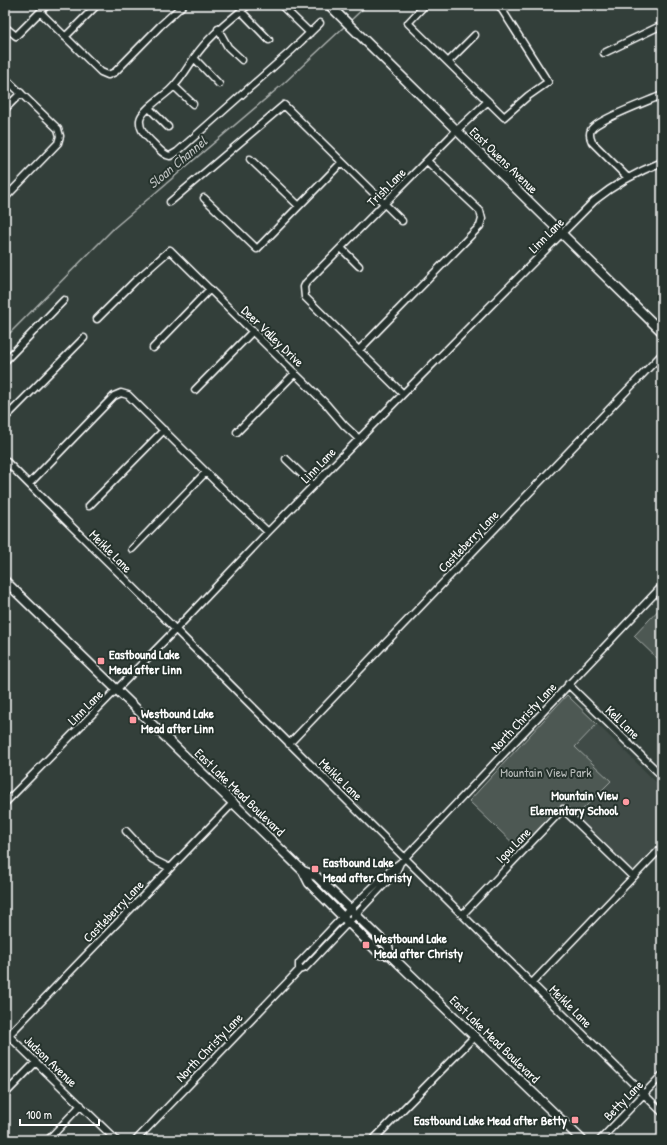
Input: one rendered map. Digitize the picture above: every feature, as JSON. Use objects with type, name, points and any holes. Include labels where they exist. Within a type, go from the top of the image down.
[{"type":"main road","name":"East Owens Avenue","points":[[329,5],[662,332]]},
{"type":"main road","name":"East Lake Mead Boulevard","points":[[5,581],[304,870],[316,876],[388,946],[390,955],[582,1140]]},
{"type":"main road","name":"East Lake Mead Boulevard","points":[[304,870],[308,883],[380,954],[390,955]]},
{"type":"street","points":[[5,27],[16,36],[47,5]]},
{"type":"street","points":[[65,37],[97,5]]},
{"type":"street","points":[[40,12],[101,72],[108,75],[115,72],[183,5]]},
{"type":"street","points":[[248,5],[218,29],[194,58],[185,73],[174,86],[148,108],[141,116],[140,128],[163,154],[172,155],[177,152],[291,52],[320,23]]},
{"type":"street","points":[[282,5],[310,33]]},
{"type":"street","points":[[335,12],[342,5]]},
{"type":"street","points":[[425,5],[408,23],[504,117],[528,96],[548,82],[499,5]]},
{"type":"street","points":[[658,5],[662,9]]},
{"type":"street","points":[[241,11],[269,40]]},
{"type":"street","points":[[604,53],[662,25]]},
{"type":"street","points":[[218,29],[228,46],[242,60]]},
{"type":"street","points":[[448,62],[475,35]]},
{"type":"street","points":[[194,58],[219,84]]},
{"type":"street","points":[[5,78],[58,129],[60,136],[58,143],[5,198]]},
{"type":"street","points":[[174,86],[193,104]]},
{"type":"street","points":[[5,110],[21,93]]},
{"type":"street","points":[[628,178],[592,142],[589,135],[594,126],[662,95]]},
{"type":"street","name":"Trish Lane","points":[[359,350],[305,297],[304,290],[306,283],[456,131],[488,101]]},
{"type":"street","points":[[170,202],[284,106],[402,221]]},
{"type":"street","points":[[148,108],[168,127]]},
{"type":"street","points":[[250,159],[299,206]]},
{"type":"street","points":[[403,394],[359,350],[480,226],[482,219],[480,211],[427,161]]},
{"type":"street","points":[[204,198],[257,249],[342,162]]},
{"type":"street","name":"Linn Lane","points":[[5,803],[176,629],[268,532],[403,394],[594,201],[628,178],[662,162]]},
{"type":"street","points":[[341,248],[359,266]]},
{"type":"street","name":"Deer Valley Drive","points":[[97,319],[135,281],[170,250],[253,331],[359,439]]},
{"type":"street","points":[[152,348],[210,290]]},
{"type":"street","points":[[5,361],[64,300]]},
{"type":"street","points":[[195,390],[253,331]]},
{"type":"street","points":[[5,418],[84,338]]},
{"type":"street","name":"Castleberry Lane","points":[[289,744],[662,354]]},
{"type":"street","points":[[237,432],[295,373]]},
{"type":"street","points":[[29,484],[114,396],[121,394],[128,395],[268,532]]},
{"type":"street","points":[[89,506],[164,430]]},
{"type":"street","points":[[286,459],[314,485]]},
{"type":"street","name":"Meikle Lane","points":[[5,460],[176,629],[289,744],[662,1112]]},
{"type":"street","points":[[132,549],[206,472]]},
{"type":"street","name":"North Christy Lane","points":[[136,1140],[299,970],[299,963],[346,920],[393,868],[400,863],[662,586]]},
{"type":"street","name":"Kell Lane","points":[[568,684],[662,776]]},
{"type":"street","name":"Castleberry Lane","points":[[7,1033],[234,802]]},
{"type":"street","name":"Igou Lane","points":[[463,914],[563,809],[633,878]]},
{"type":"street","points":[[126,831],[152,859],[170,868]]},
{"type":"street","points":[[532,983],[662,847]]},
{"type":"street","name":"Judson Avenue","points":[[7,1033],[116,1140]]},
{"type":"street","points":[[373,1140],[475,1036]]},
{"type":"street","points":[[5,1094],[36,1062]]},
{"type":"street","name":"Betty Lane","points":[[600,1140],[662,1075]]},
{"type":"street","points":[[48,1140],[81,1105]]},
{"type":"shaded area","name":"Mountain View Elementary School","points":[[597,724],[662,788],[662,840],[632,872],[575,817],[611,781],[575,747]]},
{"type":"green space","points":[[662,606],[662,663],[634,636]]},
{"type":"green space","name":"Mountain View Park","points":[[567,695],[597,724],[575,747],[611,781],[575,817],[563,805],[520,850],[469,801]]},
{"type":"waterway","name":"Sloan Channel","points":[[349,22],[367,5]]},
{"type":"waterway","name":"Sloan Channel","points":[[5,338],[114,228],[283,84],[345,26]]},
{"type":"place","name":"Eastbound Lake Mead after Linn","points":[[101,661]]},
{"type":"place","name":"Westbound Lake Mead after Linn","points":[[133,720]]},
{"type":"place","name":"Mountain View Elementary School","points":[[626,802]]},
{"type":"place","name":"Eastbound Lake Mead after Christy","points":[[315,869]]},
{"type":"place","name":"Westbound Lake Mead after Christy","points":[[366,945]]},
{"type":"place","name":"Eastbound Lake Mead after Betty","points":[[575,1120]]}]
